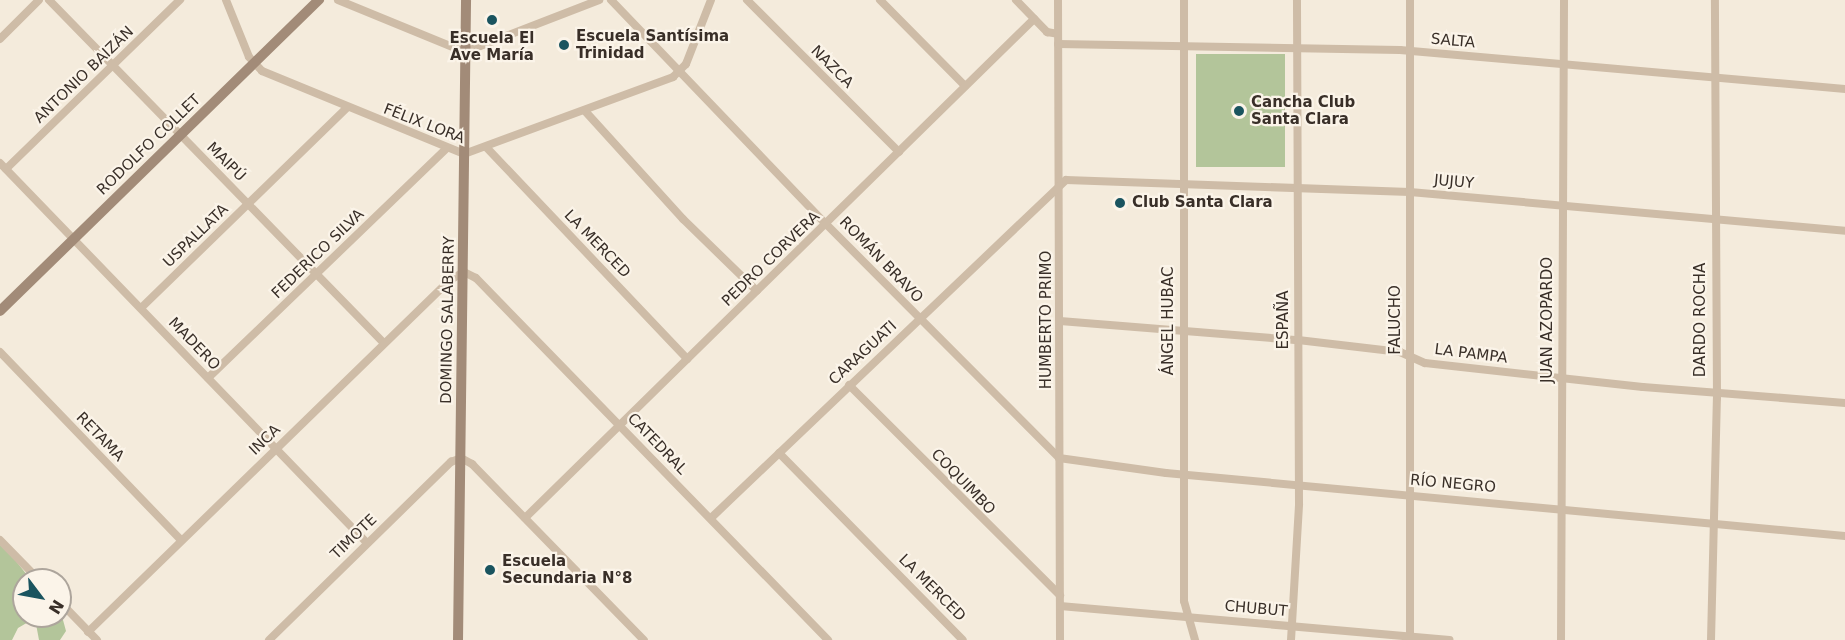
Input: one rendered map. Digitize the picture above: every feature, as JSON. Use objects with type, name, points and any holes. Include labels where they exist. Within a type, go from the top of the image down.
[{"type":"street","points":[[0,39],[39,0]]},
{"type":"street","name":"MAIPÚ","points":[[49,0],[384,343]]},
{"type":"street","name":"ANTONIO BAIZÁN","points":[[6,170],[180,0]]},
{"type":"street","points":[[226,0],[253,63]]},
{"type":"street","name":"RODOLFO COLLET","points":[[0,311],[319,0]]},
{"type":"street","points":[[338,0],[465,52],[599,0]]},
{"type":"street","name":"DOMINGO SALABERRY","points":[[458,640],[466,0]]},
{"type":"street","name":"ROMÁN BRAVO","points":[[611,0],[826,224],[1059,458]]},
{"type":"street","points":[[681,71],[711,0]]},
{"type":"street","name":"NAZCA","points":[[747,0],[899,152]]},
{"type":"street","points":[[880,0],[965,86]]},
{"type":"street","points":[[1016,0],[1047,32],[1058,34]]},
{"type":"street","name":"HUMBERTO PRIMO","points":[[1058,0],[1060,640]]},
{"type":"street","name":"ÁNGEL HUBAC","points":[[1184,0],[1182,331],[1186,616],[1196,640]]},
{"type":"street","name":"ESPAÑA","points":[[1291,640],[1294,626],[1298,483],[1296,186],[1298,0]]},
{"type":"street","name":"FALUCHO","points":[[1410,0],[1410,638]]},
{"type":"street","name":"JUAN AZOPARDO","points":[[1561,640],[1564,0]]},
{"type":"street","name":"DARDO ROCHA","points":[[1711,640],[1716,391],[1715,0]]},
{"type":"street","name":"PEDRO CORVERA","points":[[525,518],[1034,19]]},
{"type":"street","name":"SALTA","points":[[1058,44],[1410,51],[1845,89]]},
{"type":"street","name":"FÉLIX LORA","points":[[253,63],[262,71],[347,108],[446,149],[464,154],[585,111],[681,71]]},
{"type":"street","name":"USPALLATA","points":[[141,308],[347,108]]},
{"type":"street","points":[[585,111],[683,219],[757,291]]},
{"type":"street","name":"LA MERCED","points":[[486,148],[687,359]]},
{"type":"street","name":"FEDERICO SILVA","points":[[208,378],[446,149]]},
{"type":"street","name":"MADERO","points":[[0,163],[367,543]]},
{"type":"street","name":"JUJUY","points":[[1060,182],[1184,182],[1410,192],[1845,231]]},
{"type":"street","name":"CARAGUATI","points":[[711,518],[1060,182]]},
{"type":"street","name":"INCA","points":[[88,632],[384,343],[450,280],[464,272]]},
{"type":"street","name":"CATEDRAL","points":[[464,272],[476,278],[828,640]]},
{"type":"street","name":"LA PAMPA","points":[[1060,321],[1298,340],[1410,357],[1425,363],[1562,378],[1845,403]]},
{"type":"street","name":"RETAMA","points":[[0,352],[181,540]]},
{"type":"street","name":"COQUIMBO","points":[[849,385],[1059,595]]},
{"type":"street","name":"LA MERCED","points":[[779,453],[963,640]]},
{"type":"street","points":[[461,458],[525,518],[644,640]]},
{"type":"street","name":"TIMOTE","points":[[269,640],[451,462],[461,458]]},
{"type":"street","name":"RÍO NEGRO","points":[[1059,458],[1184,474],[1845,536]]},
{"type":"street","points":[[0,540],[27,568]]},
{"type":"street","name":"CHUBUT","points":[[1060,606],[1450,640]]},
{"type":"street","points":[[72,615],[97,640]]},
{"type":"green space","name":"Cancha Club Santa Clara","points":[[1196,54],[1285,54],[1285,167],[1196,167]]},
{"type":"green space","points":[[0,541],[21,568],[12,568],[12,628],[18,628],[12,640],[0,640]]},
{"type":"green space","points":[[37,628],[65,628],[66,631],[60,640],[39,640]]},
{"type":"place","name":"Escuela El Ave María","points":[[492,20]]},
{"type":"place","name":"Escuela Santísima Trinidad","points":[[564,45]]},
{"type":"place","name":"Cancha Club Santa Clara","points":[[1239,111]]},
{"type":"place","name":"Club Santa Clara","points":[[1120,203]]},
{"type":"place","name":"Escuela Secundaria N°8","points":[[490,570]]}]
